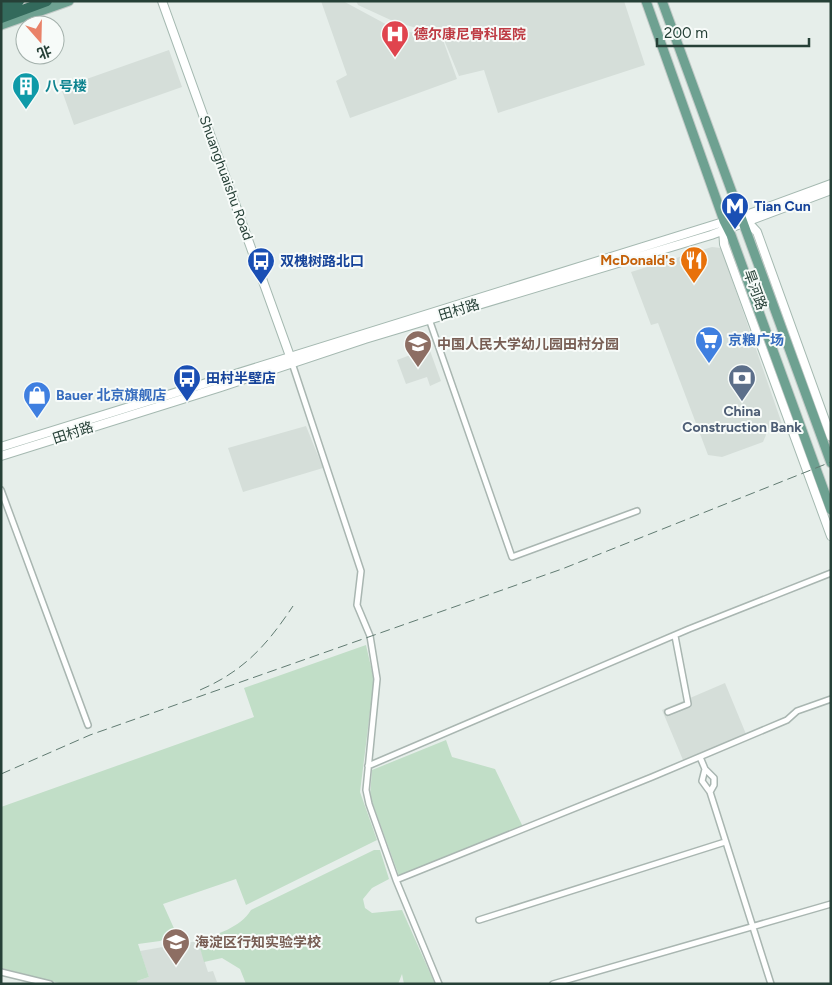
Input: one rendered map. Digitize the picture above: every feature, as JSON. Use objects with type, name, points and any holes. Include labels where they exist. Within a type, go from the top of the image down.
[{"type":"highway","points":[[1,8],[19,1]]},
{"type":"highway","points":[[1,18],[47,1]]},
{"type":"main road","points":[[1,25],[69,1]]},
{"type":"main road","name":"Shuanghuaishu Road","points":[[162,1],[291,359]]},
{"type":"main road","name":"旱河路","points":[[646,1],[725,227],[831,510]]},
{"type":"main road","name":"旱河路","points":[[662,1],[831,463]]},
{"type":"main road","name":"田村路","points":[[1,456],[291,359],[429,320],[725,227],[831,184]]},
{"type":"main road","name":"田村路","points":[[743,220],[831,190]]},
{"type":"main road","name":"旱河路","points":[[743,220],[756,232],[831,437]]},
{"type":"main road","name":"田村路","points":[[1,447],[725,227]]},
{"type":"main road","name":"旱河路","points":[[725,227],[724,244],[831,536]]},
{"type":"main road","points":[[755,303],[760,344]]},
{"type":"main road","points":[[772,303],[794,337]]},
{"type":"street","points":[[429,320],[512,557],[637,511]]},
{"type":"street","points":[[291,359],[356,550],[361,571],[357,605],[370,636],[377,680],[366,790],[369,804],[396,880],[439,984]]},
{"type":"street","points":[[1,490],[88,726]]},
{"type":"street","points":[[368,766],[675,636],[831,573]]},
{"type":"street","points":[[668,712],[688,704],[675,636]]},
{"type":"street","points":[[396,880],[700,757],[787,720],[797,711],[831,699]]},
{"type":"street","points":[[700,757],[705,769],[714,778],[714,785],[710,792]]},
{"type":"street","points":[[705,769],[702,781],[710,792],[771,984]]},
{"type":"street","points":[[479,920],[725,842]]},
{"type":"street","points":[[553,984],[831,904]]},
{"type":"street","points":[[1,972],[50,984]]},
{"type":"shaded area","name":"德尔康尼骨科医院","points":[[321,1],[343,1],[393,28],[443,40],[457,79],[350,118],[336,81],[347,75]]},
{"type":"shaded area","points":[[356,1],[624,1],[645,65],[498,113],[484,70],[459,76],[442,35],[395,22],[358,5]]},
{"type":"shaded area","points":[[169,50],[182,87],[74,125],[61,88]]},
{"type":"shaded area","name":"京粮广场","points":[[712,247],[721,248],[782,424],[765,430],[766,435],[763,442],[722,457],[708,455],[658,323],[651,325],[631,272]]},
{"type":"shaded area","name":"中国人民大学幼儿园田村分园","points":[[429,348],[441,381],[430,386],[427,377],[406,384],[397,360]]},
{"type":"shaded area","points":[[306,426],[323,468],[243,492],[228,448]]},
{"type":"shaded area","points":[[725,683],[746,734],[683,760],[662,710]]},
{"type":"shaded area","name":"海淀区行知实验学校","points":[[198,941],[208,972],[213,971],[217,982],[138,984],[137,981],[149,977],[140,951]]},
{"type":"green space","points":[[366,645],[374,680],[360,792],[377,840],[246,905],[236,879],[163,904],[177,935],[160,941],[138,944],[149,977],[137,981],[138,984],[63,984],[1,968],[1,807],[254,717],[244,688]]},
{"type":"green space","points":[[446,740],[452,757],[495,769],[523,827],[399,876],[370,796],[372,770]]},
{"type":"green space","points":[[374,850],[380,850],[389,879],[372,888],[363,899],[365,908],[372,913],[402,910],[435,984],[404,984],[402,974],[398,984],[246,984],[240,969],[222,958],[204,962],[198,941],[227,930],[241,921],[251,910]]},
{"type":"railway","points":[[1,774],[90,735],[562,569],[831,462]]},
{"type":"railway","points":[[200,690],[216,683],[253,656],[274,633],[293,606]]},
{"type":"place","name":"德尔康尼骨科医院","points":[[395,58]]},
{"type":"place","name":"八号楼","points":[[26,110]]},
{"type":"place","name":"Tian Cun","points":[[735,230]]},
{"type":"place","name":"McDonald's","points":[[694,284]]},
{"type":"place","name":"双槐树路北口","points":[[261,285]]},
{"type":"place","name":"京粮广场","points":[[709,364]]},
{"type":"place","name":"中国人民大学幼儿园田村分园","points":[[418,368]]},
{"type":"place","name":"田村半壁店","points":[[187,402]]},
{"type":"place","name":"China Construction Bank","points":[[742,402]]},
{"type":"place","name":"Bauer 北京旗舰店","points":[[37,419]]},
{"type":"place","name":"海淀区行知实验学校","points":[[176,966]]}]
